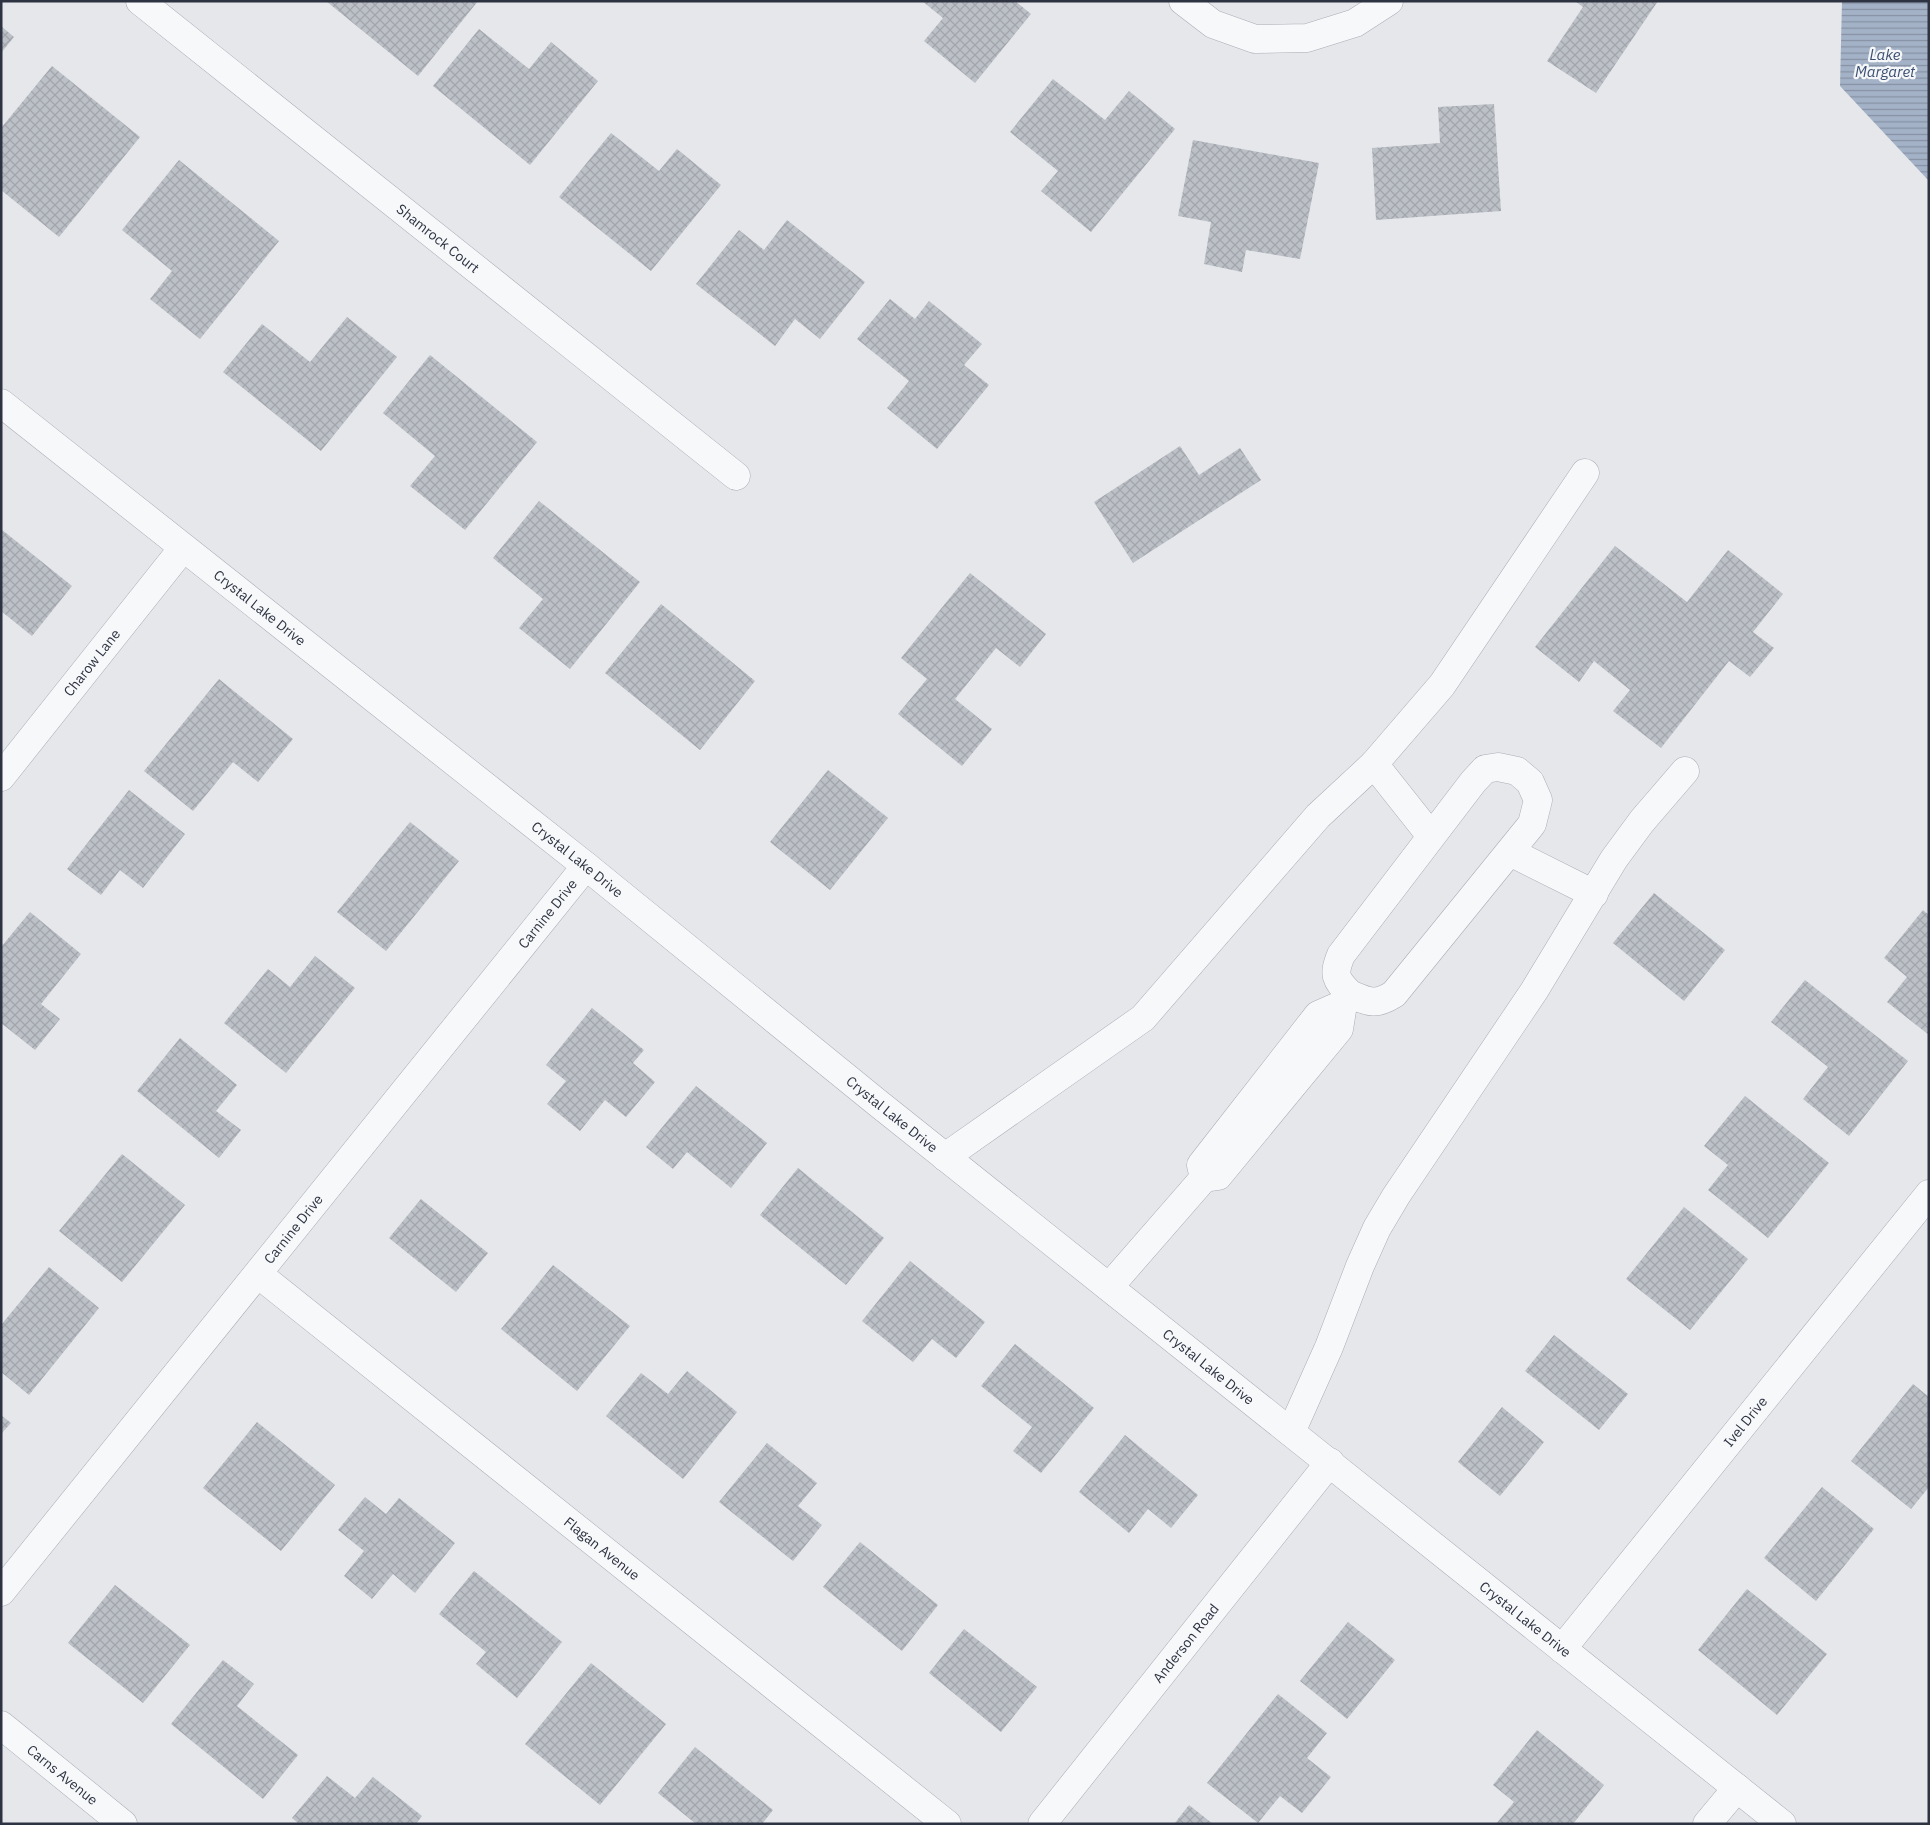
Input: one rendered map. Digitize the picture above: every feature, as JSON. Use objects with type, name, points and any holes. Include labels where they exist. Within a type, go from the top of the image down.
[{"type":"street","name":"Shamrock Court","points":[[140,1],[736,476]]},
{"type":"street","points":[[1183,1],[1213,24],[1255,39],[1307,38],[1355,23],[1389,1]]},
{"type":"street","name":"Crystal Lake Drive","points":[[1,403],[586,866],[945,1157],[1782,1824]]},
{"type":"street","points":[[945,1157],[1143,1018],[1318,816],[1374,764],[1442,685],[1585,473]]},
{"type":"street","name":"Charow Lane","points":[[1,777],[183,548]]},
{"type":"street","points":[[1374,764],[1431,836]]},
{"type":"street","points":[[1109,1287],[1204,1178],[1201,1165],[1318,1015],[1346,999],[1382,1002],[1394,994],[1510,852],[1532,824],[1538,800],[1530,782],[1517,771],[1498,767],[1485,769],[1472,782],[1341,955],[1335,970],[1346,999]]},
{"type":"street","points":[[1291,1432],[1329,1347],[1360,1266],[1377,1228],[1434,1138],[1534,992],[1614,859],[1642,821],[1685,771]]},
{"type":"street","points":[[1510,852],[1594,894]]},
{"type":"street","name":"Carnine Drive","points":[[1,1592],[586,866]]},
{"type":"street","name":"Ivel Drive","points":[[1562,1649],[1929,1194]]},
{"type":"street","name":"Flagan Avenue","points":[[258,1274],[947,1824]]},
{"type":"street","name":"Anderson Road","points":[[1042,1824],[1330,1462]]},
{"type":"street","name":"Carns Avenue","points":[[1,1725],[123,1824]]},
{"type":"street","points":[[1707,1824],[1737,1788]]},
{"type":"water","name":"Lake Margaret","points":[[1842,1],[1929,1],[1929,181],[1840,86]]},
{"type":"building","points":[[326,1],[478,1],[418,76]]},
{"type":"building","points":[[922,1],[1015,1],[1031,14],[975,83],[924,41],[943,18]]},
{"type":"building","points":[[1575,1],[1658,1],[1596,93],[1547,61],[1583,7]]},
{"type":"building","points":[[1,26],[14,37],[1,53]]},
{"type":"building","points":[[479,29],[529,69],[551,42],[598,81],[530,165],[433,86]]},
{"type":"building","points":[[52,66],[140,137],[59,237],[1,190],[1,128]]},
{"type":"building","points":[[1053,79],[1105,120],[1129,91],[1175,129],[1091,232],[1041,191],[1058,171],[1010,132]]},
{"type":"building","points":[[1494,104],[1501,211],[1376,220],[1372,148],[1440,143],[1438,107]]},
{"type":"building","points":[[611,133],[659,171],[677,149],[721,185],[651,271],[559,197]]},
{"type":"building","points":[[1193,140],[1319,163],[1300,259],[1246,250],[1242,272],[1204,264],[1211,222],[1178,216]]},
{"type":"building","points":[[179,160],[279,241],[200,339],[150,299],[172,271],[122,230]]},
{"type":"building","points":[[787,220],[865,282],[820,339],[795,319],[775,346],[696,284],[739,230],[764,250]]},
{"type":"building","points":[[890,299],[915,319],[929,301],[982,344],[964,365],[989,385],[937,449],[887,408],[909,381],[857,339]]},
{"type":"building","points":[[347,317],[397,357],[321,451],[223,372],[262,324],[310,362]]},
{"type":"building","points":[[430,355],[537,442],[465,530],[410,486],[435,456],[383,413]]},
{"type":"building","points":[[1180,446],[1199,475],[1240,448],[1261,480],[1133,563],[1094,502]]},
{"type":"building","points":[[539,501],[640,582],[570,669],[519,628],[543,599],[493,558]]},
{"type":"building","points":[[1,529],[72,586],[32,636],[1,611]]},
{"type":"building","points":[[1615,546],[1687,602],[1728,550],[1783,594],[1753,632],[1774,648],[1750,677],[1729,661],[1661,748],[1613,711],[1630,690],[1594,661],[1579,682],[1535,647]]},
{"type":"building","points":[[970,573],[1046,634],[1020,667],[996,648],[955,699],[992,729],[962,766],[898,714],[927,679],[901,658]]},
{"type":"building","points":[[661,604],[755,681],[700,750],[605,673]]},
{"type":"building","points":[[219,679],[293,739],[258,782],[233,762],[193,811],[144,771]]},
{"type":"building","points":[[828,770],[888,818],[830,890],[770,842]]},
{"type":"building","points":[[129,790],[185,834],[143,888],[120,870],[101,895],[67,869]]},
{"type":"building","points":[[410,822],[459,861],[386,951],[337,912]]},
{"type":"building","points":[[1654,893],[1725,950],[1684,1001],[1613,943]]},
{"type":"building","points":[[1923,910],[1929,915],[1929,1035],[1887,1002],[1907,977],[1884,958]]},
{"type":"building","points":[[30,912],[81,954],[41,1004],[60,1019],[35,1050],[1,1023],[1,947]]},
{"type":"building","points":[[315,956],[355,988],[286,1073],[224,1023],[268,969],[290,987]]},
{"type":"building","points":[[1805,980],[1908,1061],[1849,1136],[1803,1099],[1828,1067],[1771,1022]]},
{"type":"building","points":[[592,1008],[644,1050],[633,1063],[655,1082],[626,1117],[605,1100],[580,1131],[547,1104],[566,1081],[546,1065]]},
{"type":"building","points":[[180,1038],[237,1085],[216,1111],[241,1130],[219,1158],[137,1091]]},
{"type":"building","points":[[696,1086],[767,1143],[731,1188],[687,1152],[673,1169],[646,1147]]},
{"type":"building","points":[[1745,1096],[1829,1163],[1768,1238],[1708,1190],[1728,1165],[1704,1146]]},
{"type":"building","points":[[122,1154],[185,1205],[122,1282],[59,1231]]},
{"type":"building","points":[[798,1168],[884,1238],[846,1285],[760,1215]]},
{"type":"building","points":[[421,1199],[488,1253],[456,1292],[389,1238]]},
{"type":"building","points":[[1684,1207],[1748,1259],[1690,1330],[1626,1279]]},
{"type":"building","points":[[910,1261],[985,1322],[956,1358],[932,1339],[913,1362],[862,1321]]},
{"type":"building","points":[[553,1265],[630,1326],[577,1391],[501,1329]]},
{"type":"building","points":[[49,1267],[99,1308],[29,1395],[1,1372],[1,1325]]},
{"type":"building","points":[[1554,1335],[1628,1394],[1599,1430],[1525,1371]]},
{"type":"building","points":[[1015,1344],[1094,1408],[1041,1473],[1013,1451],[1032,1427],[981,1386]]},
{"type":"building","points":[[687,1371],[737,1412],[683,1479],[606,1416],[641,1373],[668,1394]]},
{"type":"building","points":[[1913,1384],[1929,1397],[1929,1487],[1911,1509],[1851,1461]]},
{"type":"building","points":[[1502,1407],[1544,1442],[1500,1496],[1458,1462]]},
{"type":"building","points":[[1,1415],[11,1423],[1,1434]]},
{"type":"building","points":[[257,1422],[335,1485],[281,1551],[203,1488]]},
{"type":"building","points":[[1125,1435],[1198,1495],[1171,1528],[1148,1509],[1129,1533],[1079,1492]]},
{"type":"building","points":[[767,1443],[817,1483],[798,1506],[822,1525],[793,1561],[719,1502]]},
{"type":"building","points":[[1822,1487],[1874,1529],[1816,1601],[1764,1558]]},
{"type":"building","points":[[365,1497],[386,1514],[399,1498],[455,1543],[415,1593],[393,1574],[372,1599],[344,1576],[364,1551],[338,1530]]},
{"type":"building","points":[[860,1542],[938,1605],[902,1651],[823,1587]]},
{"type":"building","points":[[474,1571],[562,1642],[517,1698],[476,1664],[486,1652],[439,1614]]},
{"type":"building","points":[[115,1585],[190,1645],[143,1703],[68,1643]]},
{"type":"building","points":[[1747,1589],[1827,1654],[1777,1715],[1698,1650]]},
{"type":"building","points":[[1348,1622],[1395,1660],[1347,1719],[1300,1681]]},
{"type":"building","points":[[964,1629],[1037,1687],[1001,1732],[929,1673]]},
{"type":"building","points":[[223,1660],[254,1684],[237,1706],[298,1755],[263,1799],[171,1724]]},
{"type":"building","points":[[591,1663],[666,1724],[600,1805],[525,1744]]},
{"type":"building","points":[[1278,1694],[1327,1733],[1307,1758],[1331,1777],[1302,1813],[1280,1796],[1258,1823],[1207,1783]]},
{"type":"building","points":[[1537,1730],[1604,1785],[1573,1824],[1496,1824],[1514,1802],[1493,1785]]},
{"type":"building","points":[[695,1747],[773,1810],[762,1824],[696,1824],[658,1793]]},
{"type":"building","points":[[327,1776],[355,1798],[373,1777],[422,1816],[416,1824],[299,1824],[292,1818]]},
{"type":"building","points":[[1189,1805],[1213,1824],[1174,1824]]}]
